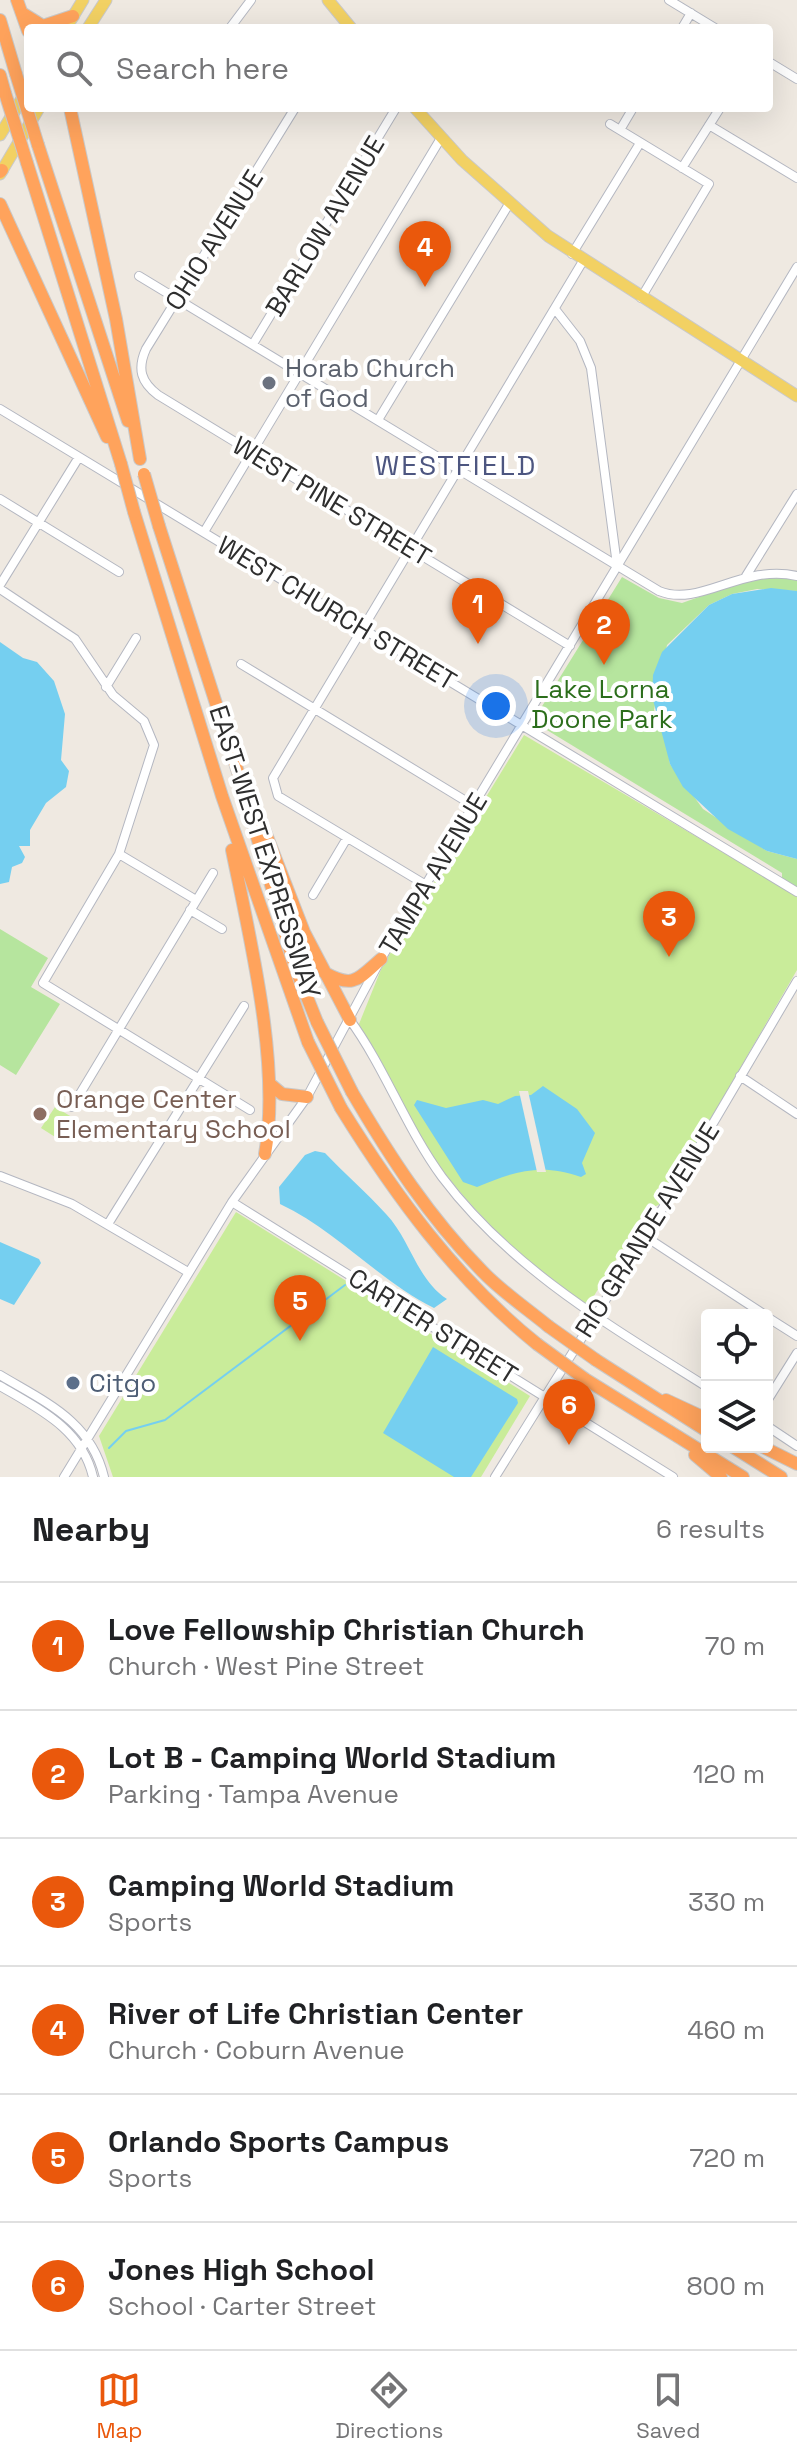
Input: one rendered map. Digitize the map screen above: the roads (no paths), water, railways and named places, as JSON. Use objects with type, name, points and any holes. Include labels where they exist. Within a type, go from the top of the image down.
[{"type":"highway","points":[[19,6],[41,24]]},
{"type":"highway","points":[[49,24],[73,16]]},
{"type":"highway","name":"EAST-WEST EXPRESSWAY","points":[[0,20],[24,100]]},
{"type":"highway","name":"EAST-WEST EXPRESSWAY","points":[[0,75],[222,796],[308,1042],[341,1108],[417,1221],[511,1323],[585,1379],[743,1477]]},
{"type":"highway","name":"EAST-WEST EXPRESSWAY","points":[[28,112],[238,772],[295,967],[317,1022],[352,1092],[395,1166],[435,1218],[484,1273],[548,1326],[701,1427]]},
{"type":"highway","points":[[70,112],[116,319],[140,459]]},
{"type":"highway","points":[[0,204],[93,413],[121,464]]},
{"type":"highway","points":[[0,226],[14,236]]},
{"type":"highway","points":[[238,772],[249,789],[288,893],[350,1020]]},
{"type":"highway","points":[[222,796],[248,927],[270,1084],[271,1119],[265,1154]]},
{"type":"highway","points":[[325,973],[342,983],[353,982],[381,959]]},
{"type":"highway","points":[[270,1084],[282,1094],[307,1097]]},
{"type":"highway","points":[[648,1394],[701,1416]]},
{"type":"highway","points":[[662,1428],[721,1477]]},
{"type":"highway","points":[[773,1452],[797,1464]]},
{"type":"highway","points":[[743,1453],[781,1477]]},
{"type":"main road","points":[[68,24],[83,0]]},
{"type":"main road","points":[[91,24],[106,0]]},
{"type":"main road","points":[[328,0],[346,24]]},
{"type":"main road","points":[[0,135],[24,96]]},
{"type":"main road","points":[[1,172],[37,112]]},
{"type":"main road","points":[[418,112],[509,204],[578,258],[797,396]]},
{"type":"street","points":[[233,24],[251,0]]},
{"type":"street","points":[[669,0],[709,24]]},
{"type":"street","points":[[684,24],[691,13]]},
{"type":"street","points":[[773,64],[797,79]]},
{"type":"street","name":"OHIO AVENUE","points":[[141,375],[146,349],[293,112]]},
{"type":"street","name":"BARLOW AVENUE","points":[[253,344],[394,112]]},
{"type":"street","points":[[620,130],[631,112]]},
{"type":"street","points":[[682,168],[717,112]]},
{"type":"street","points":[[610,124],[709,184],[641,298]]},
{"type":"street","points":[[709,125],[797,178]]},
{"type":"street","points":[[204,532],[441,138]]},
{"type":"street","points":[[426,885],[274,790],[275,770],[555,309],[578,258],[640,143]]},
{"type":"street","points":[[378,420],[509,204]]},
{"type":"street","name":"TAMPA AVENUE","points":[[64,1477],[232,1202],[307,1097],[381,959],[797,267]]},
{"type":"street","points":[[139,276],[659,591],[677,596],[698,593],[746,576],[797,576]]},
{"type":"street","points":[[555,309],[580,341],[591,368],[617,566]]},
{"type":"street","name":"WEST PINE STREET","points":[[141,375],[158,395],[570,646]]},
{"type":"street","name":"WEST CHURCH STREET","points":[[0,409],[797,892]]},
{"type":"street","points":[[79,457],[0,587],[75,639],[106,687],[144,721],[153,737],[153,752],[119,854],[43,983],[250,1110]]},
{"type":"street","points":[[746,576],[797,494]]},
{"type":"street","points":[[0,499],[119,572]]},
{"type":"street","points":[[106,687],[136,638]]},
{"type":"street","points":[[241,664],[474,806]]},
{"type":"street","points":[[313,895],[347,838]]},
{"type":"street","points":[[119,854],[196,900]]},
{"type":"street","points":[[72,1107],[213,873]]},
{"type":"street","points":[[190,910],[222,929]]},
{"type":"street","name":"RIO GRANDE AVENUE","points":[[495,1477],[797,981]]},
{"type":"street","points":[[108,1224],[244,1006]]},
{"type":"street","points":[[350,1020],[397,1107],[444,1179],[499,1241],[594,1314],[701,1383]]},
{"type":"street","points":[[740,1076],[797,1114]]},
{"type":"street","points":[[0,1176],[50,1194],[108,1224],[188,1272]]},
{"type":"street","name":"CARTER STREET","points":[[232,1202],[673,1477]]},
{"type":"street","points":[[643,1235],[755,1309]]},
{"type":"street","points":[[773,1321],[797,1336]]},
{"type":"street","points":[[773,1391],[797,1353]]},
{"type":"street","points":[[0,1375],[73,1420],[89,1438],[104,1477]]},
{"type":"street","points":[[0,1386],[67,1430],[83,1448],[93,1477]]},
{"type":"street","points":[[773,1430],[797,1446]]},
{"type":"water","points":[[771,588],[797,591],[797,859],[767,851],[728,829],[683,787],[670,764],[652,696],[653,675],[662,652],[709,605],[732,594]]},
{"type":"water","points":[[0,642],[23,658],[37,662],[54,681],[65,714],[61,760],[69,771],[66,787],[46,803],[30,830],[30,846],[19,846],[25,857],[22,863],[12,867],[9,882],[0,884]]},
{"type":"water","points":[[543,1086],[577,1109],[595,1133],[582,1163],[586,1174],[581,1177],[541,1170],[516,1173],[477,1187],[463,1182],[414,1105],[417,1100],[446,1108],[483,1100],[498,1104],[515,1096],[531,1095]]},
{"type":"water","points":[[315,1151],[325,1153],[386,1214],[428,1281],[447,1299],[434,1308],[414,1297],[320,1227],[280,1204],[279,1187],[305,1155]]},
{"type":"water","points":[[0,1242],[39,1259],[41,1263],[14,1305],[0,1299]]},
{"type":"water","points":[[433,1347],[517,1399],[518,1403],[471,1477],[454,1477],[383,1433]]},
{"type":"waterway","points":[[109,1448],[126,1431],[165,1420],[345,1285]]},
{"type":"place","name":"River of Life Christian Center","points":[[425,287]]},
{"type":"place","name":"Horab Church of God","points":[[269,383]]},
{"type":"place","name":"Love Fellowship Christian Church","points":[[478,644]]},
{"type":"place","name":"Lot B - Camping World Stadium","points":[[604,665]]},
{"type":"place","name":"Camping World Stadium","points":[[669,957]]},
{"type":"place","name":"Orange Center Elementary School","points":[[40,1114]]},
{"type":"place","name":"Orlando Sports Campus","points":[[300,1341]]},
{"type":"place","name":"Citgo","points":[[73,1383]]},
{"type":"place","name":"Jones High School","points":[[569,1445]]},
{"type":"district","name":"WESTFIELD","points":[[456,465]]},
{"type":"park label","name":"Lake Lorna Doone Park","points":[[602,704]]}]
